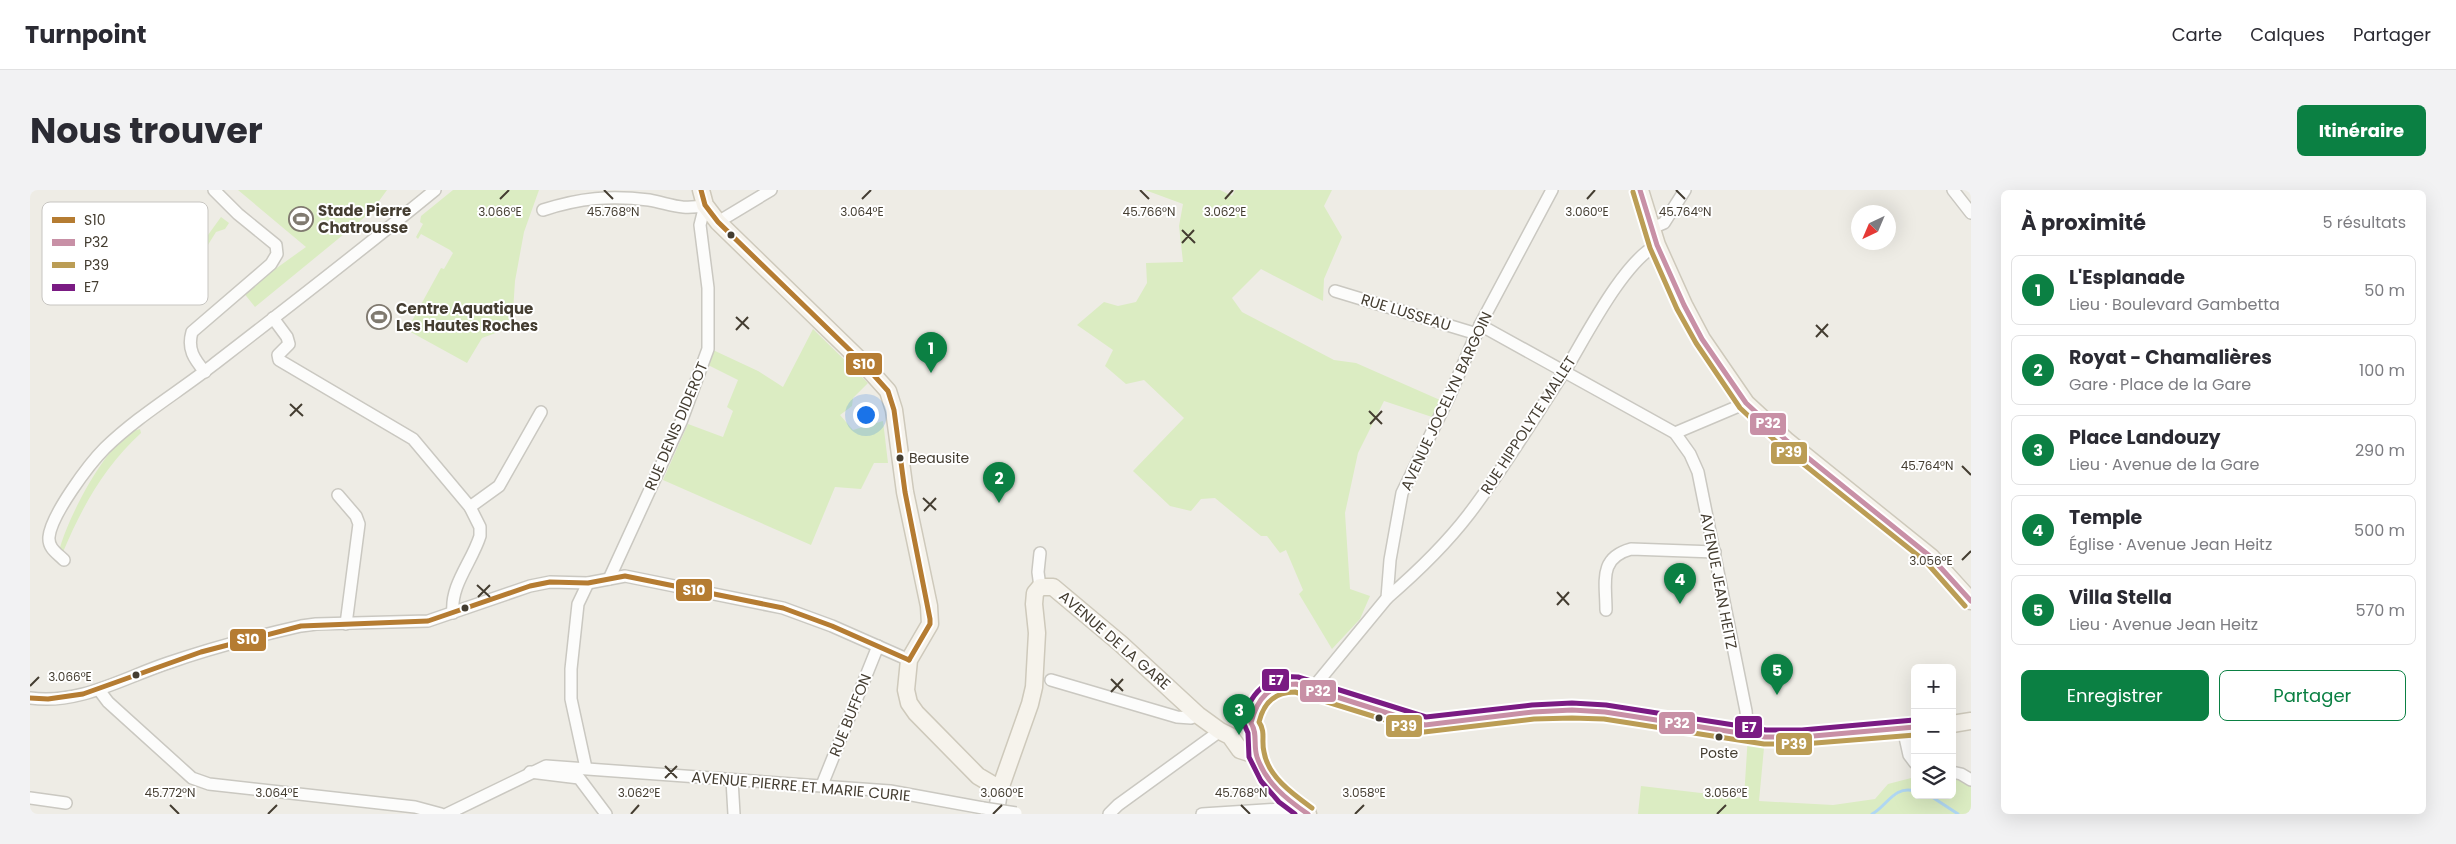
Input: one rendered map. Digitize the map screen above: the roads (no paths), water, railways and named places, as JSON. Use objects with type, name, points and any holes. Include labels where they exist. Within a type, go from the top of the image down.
[{"type":"main road","points":[[1640,190],[1657,245],[1702,339],[1746,403],[1787,441],[1931,557],[1971,601]]},
{"type":"main road","points":[[703,198],[718,222],[888,391],[894,410],[905,492],[929,606],[930,624],[909,660],[906,690],[909,703],[978,776],[1000,789]]},
{"type":"main road","name":"AVENUE DE LA GARE","points":[[1000,789],[1030,704],[1034,687],[1037,634],[1034,604],[1035,593],[1040,587],[1053,587],[1121,644],[1198,715],[1225,734],[1240,750],[1256,755]]},
{"type":"main road","points":[[1303,811],[1268,778],[1256,755],[1256,731],[1252,723],[1254,712],[1270,690],[1281,684],[1288,683],[1312,689],[1425,725],[1534,712],[1572,710],[1605,712],[1748,735],[1802,737],[1909,728]]},
{"type":"main road","points":[[1956,723],[1971,721]]},
{"type":"main road","points":[[1225,734],[1256,731]]},
{"type":"street","points":[[204,372],[192,356],[190,341],[192,332],[271,264],[277,254],[276,245],[238,214],[214,190]]},
{"type":"street","points":[[64,560],[50,547],[48,538],[50,529],[76,484],[104,449],[135,422],[204,372],[436,190]]},
{"type":"street","points":[[718,222],[771,190]]},
{"type":"street","name":"AVENUE JOCELYN BARGOIN","points":[[1387,598],[1388,572],[1402,493],[1450,395],[1479,329],[1552,190]]},
{"type":"street","points":[[1652,228],[1664,223],[1685,190]]},
{"type":"street","points":[[1953,190],[1971,213]]},
{"type":"street","points":[[543,210],[572,200],[610,197],[649,200],[690,209],[703,198]]},
{"type":"street","name":"RUE DENIS DIDEROT","points":[[609,579],[681,422],[708,349],[708,288],[700,225],[703,198]]},
{"type":"street","name":"RUE HIPPOLYTE MALLET","points":[[1387,598],[1403,584],[1469,514],[1625,277],[1640,256],[1657,245]]},
{"type":"street","name":"RUE LUSSEAU","points":[[1335,290],[1479,329]]},
{"type":"street","points":[[273,318],[287,337],[289,344],[278,355],[279,360],[413,439],[470,507],[480,527],[480,536],[456,589],[452,602],[453,613]]},
{"type":"street","name":"AVENUE JEAN HEITZ","points":[[1479,329],[1564,370],[1675,433],[1690,454],[1698,472],[1715,552],[1730,643],[1746,711],[1748,735]]},
{"type":"street","points":[[1675,433],[1746,403]]},
{"type":"street","points":[[470,507],[500,486],[541,412]]},
{"type":"street","points":[[338,495],[356,516],[359,524],[346,624]]},
{"type":"street","points":[[1606,610],[1606,567],[1618,552],[1631,549],[1715,552]]},
{"type":"street","points":[[1040,553],[1038,572],[1040,587]]},
{"type":"street","points":[[30,698],[61,699],[99,690],[167,663],[282,630],[316,624],[419,622],[453,613],[540,584],[588,583],[625,576],[783,608],[832,626],[909,660]]},
{"type":"street","points":[[586,768],[571,699],[571,669],[578,604],[588,583]]},
{"type":"street","points":[[1312,689],[1387,598]]},
{"type":"street","name":"RUE BUFFON","points":[[822,785],[878,646]]},
{"type":"street","points":[[1051,680],[1177,717],[1191,718],[1198,715]]},
{"type":"street","points":[[99,690],[108,702],[192,778],[209,784],[416,806],[441,814]]},
{"type":"street","points":[[1909,728],[1908,755],[1911,758]]},
{"type":"street","points":[[1110,814],[1118,805],[1225,734]]},
{"type":"street","name":"AVENUE PIERRE ET MARIE CURIE","points":[[447,814],[530,772],[546,766],[890,791],[990,811],[1016,813]]},
{"type":"street","points":[[530,772],[579,778],[606,814]]},
{"type":"street","points":[[1956,773],[1971,780]]},
{"type":"street","points":[[732,780],[734,814]]},
{"type":"street","name":"AVENUE DE LA GARE","points":[[990,811],[1000,789]]},
{"type":"street","points":[[30,798],[66,803]]},
{"type":"street","points":[[1202,814],[1263,808],[1303,811]]},
{"type":"waterway","points":[[1872,814],[1891,797],[1902,791],[1911,790]]},
{"type":"waterway","points":[[1935,799],[1958,814]]},
{"type":"place","name":"Stade Pierre Chatrousse","points":[[301,219]]},
{"type":"place","name":"Centre Aquatique Les Hautes Roches","points":[[379,317]]},
{"type":"place","name":"L'Esplanade","points":[[931,373]]},
{"type":"place","name":"Beausite","points":[[900,458]]},
{"type":"place","name":"Royat - Chamalières","points":[[999,503]]},
{"type":"place","name":"Temple","points":[[1680,604]]},
{"type":"place","name":"Villa Stella","points":[[1777,695]]},
{"type":"place","name":"Place Landouzy","points":[[1239,735]]},
{"type":"place","name":"Poste","points":[[1719,737]]}]
